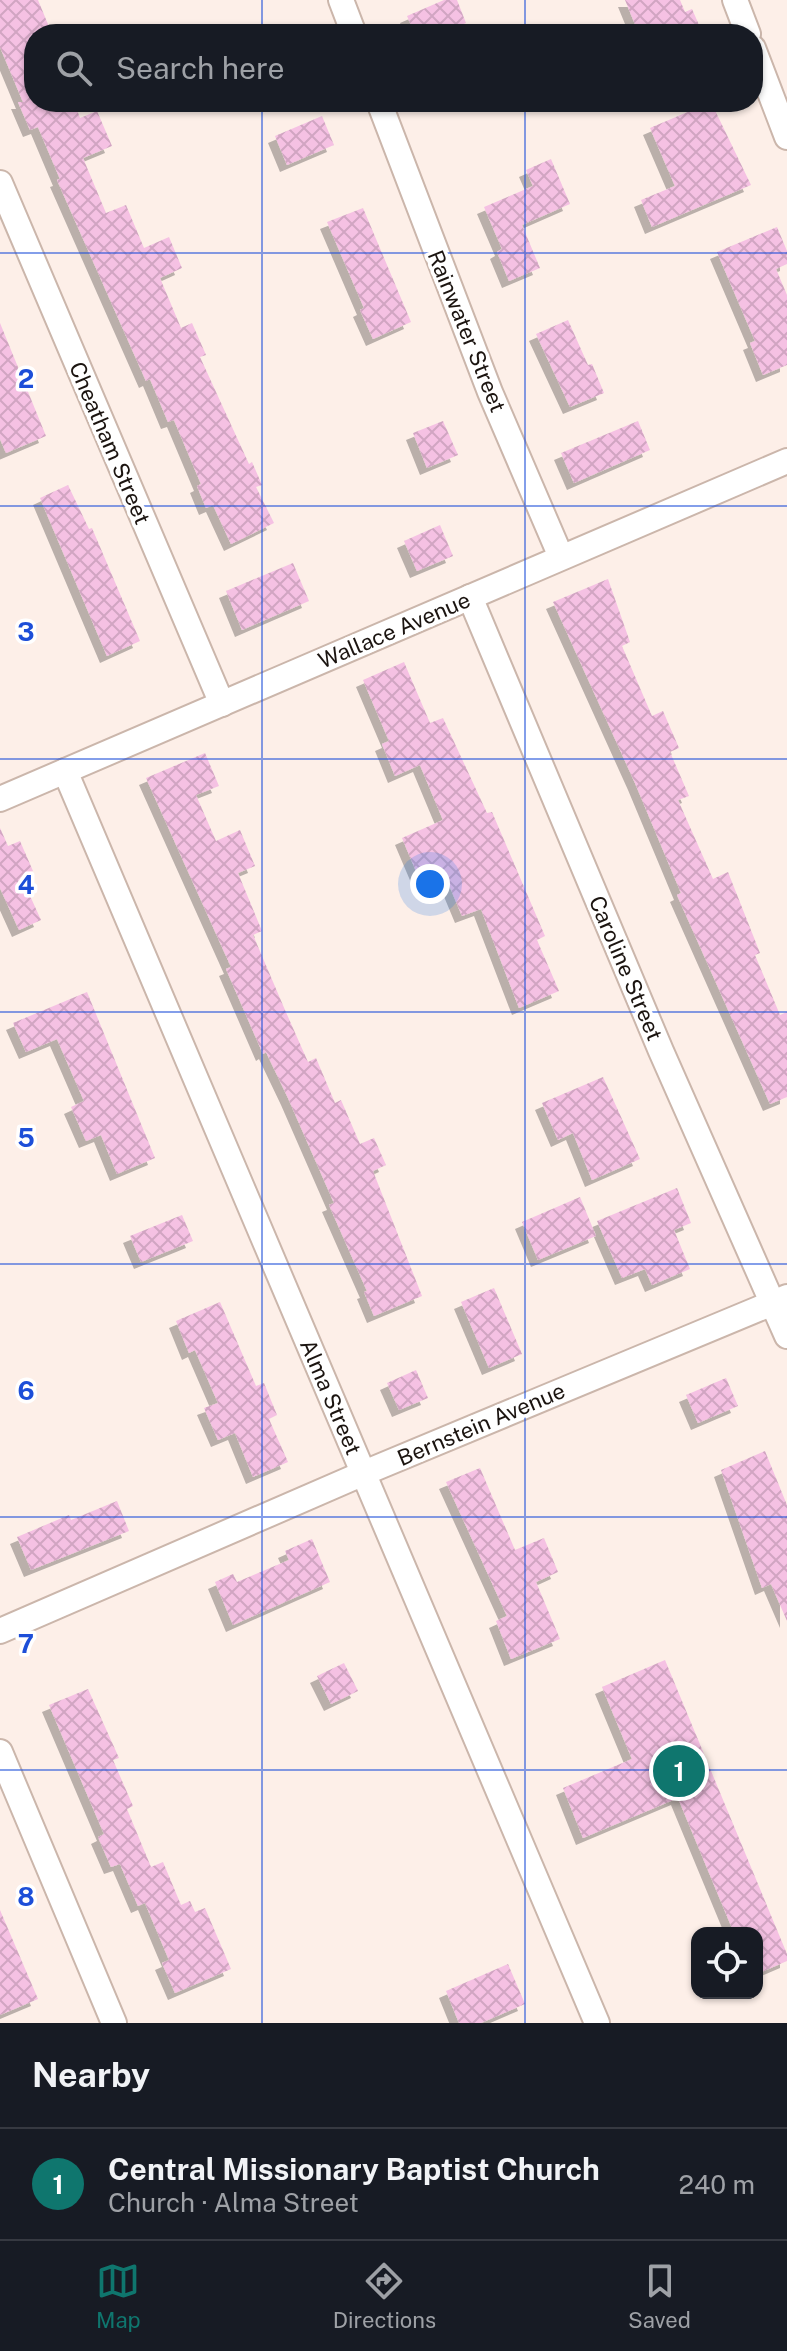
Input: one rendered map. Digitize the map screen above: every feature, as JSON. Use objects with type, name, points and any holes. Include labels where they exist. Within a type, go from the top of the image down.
[{"type":"street","points":[[341,0],[350,24]]},
{"type":"street","points":[[735,0],[744,24]]},
{"type":"street","points":[[763,74],[787,137]]},
{"type":"street","name":"Rainwater Street","points":[[383,112],[490,392],[561,557]]},
{"type":"street","name":"Cheatham Street","points":[[0,183],[222,704]]},
{"type":"street","name":"Wallace Avenue","points":[[0,799],[787,461]]},
{"type":"street","name":"Caroline Street","points":[[470,597],[655,1037],[780,1300],[787,1336]]},
{"type":"street","name":"Alma Street","points":[[65,771],[597,2023]]},
{"type":"street","name":"Bernstein Avenue","points":[[0,1631],[364,1473],[780,1300]]},
{"type":"street","points":[[0,1752],[114,2023]]},
{"type":"building","points":[[0,0],[38,0],[48,24],[24,24],[24,112],[78,112],[80,118],[97,112],[112,146],[83,158],[106,213],[126,205],[144,248],[169,237],[182,268],[160,278],[181,328],[192,323],[206,355],[200,357],[249,464],[252,462],[262,485],[256,487],[274,523],[231,544],[213,505],[206,508],[197,486],[201,484],[174,420],[168,422],[150,379],[146,381],[57,180],[60,179],[38,127],[30,130],[18,102],[23,102],[0,47]]},
{"type":"building","points":[[444,0],[457,0],[466,23],[411,24],[407,16]]},
{"type":"building","points":[[625,0],[680,0],[685,12],[692,9],[699,24],[635,24]]},
{"type":"building","points":[[688,112],[716,112],[751,185],[652,227],[641,200],[675,186],[650,128]]},
{"type":"building","points":[[322,116],[334,145],[287,165],[275,136]]},
{"type":"building","points":[[551,159],[570,204],[522,225],[540,268],[509,281],[497,252],[502,249],[484,207],[533,186],[526,170]]},
{"type":"building","points":[[363,208],[411,322],[373,339],[360,310],[364,308],[327,222]]},
{"type":"building","points":[[777,227],[787,251],[787,264],[776,269],[787,295],[787,365],[763,375],[750,343],[755,341],[717,252]]},
{"type":"building","points":[[568,320],[604,393],[570,407],[536,334]]},
{"type":"building","points":[[0,323],[46,436],[6,453],[0,439]]},
{"type":"building","points":[[443,421],[458,455],[427,468],[413,433]]},
{"type":"building","points":[[638,421],[650,450],[574,483],[561,453]]},
{"type":"building","points":[[68,485],[89,529],[92,528],[140,641],[107,656],[40,498]]},
{"type":"building","points":[[440,525],[453,556],[417,571],[404,541]]},
{"type":"building","points":[[293,563],[309,601],[242,630],[226,591]]},
{"type":"building","points":[[608,579],[630,642],[622,646],[652,716],[663,711],[679,748],[670,752],[689,796],[678,800],[713,879],[728,872],[760,953],[755,955],[780,1015],[787,1012],[787,1097],[770,1104],[677,895],[681,893],[635,783],[553,602]]},
{"type":"building","points":[[404,662],[430,723],[443,718],[487,813],[492,812],[545,936],[537,940],[559,991],[519,1008],[481,909],[462,916],[442,868],[419,878],[402,838],[443,820],[420,765],[395,776],[382,744],[389,741],[363,680]]},
{"type":"building","points":[[205,753],[219,786],[196,795],[216,841],[240,830],[255,866],[238,873],[262,931],[253,935],[285,1010],[308,1062],[316,1058],[335,1103],[341,1100],[360,1144],[374,1138],[386,1165],[373,1171],[422,1296],[374,1316],[364,1292],[367,1291],[329,1205],[334,1203],[288,1098],[266,1052],[263,1054],[226,969],[231,967],[146,778]]},
{"type":"building","points":[[0,828],[8,846],[20,841],[33,871],[21,876],[41,920],[19,930],[0,888]]},
{"type":"building","points":[[87,992],[155,1158],[117,1174],[101,1135],[86,1141],[71,1107],[84,1101],[57,1039],[26,1052],[13,1023]]},
{"type":"building","points":[[603,1077],[640,1159],[592,1180],[573,1133],[558,1140],[542,1103]]},
{"type":"building","points":[[677,1188],[691,1223],[674,1230],[690,1269],[652,1285],[645,1269],[622,1278],[597,1221]]},
{"type":"building","points":[[580,1197],[596,1236],[538,1260],[522,1222]]},
{"type":"building","points":[[182,1215],[193,1241],[141,1262],[130,1236]]},
{"type":"building","points":[[494,1288],[522,1354],[489,1368],[461,1302]]},
{"type":"building","points":[[220,1302],[256,1386],[264,1383],[277,1415],[269,1419],[288,1462],[253,1477],[235,1433],[218,1440],[204,1408],[218,1403],[195,1350],[189,1353],[176,1321]]},
{"type":"building","points":[[416,1370],[428,1398],[399,1410],[387,1383]]},
{"type":"building","points":[[726,1378],[738,1406],[698,1423],[686,1395]]},
{"type":"building","points":[[765,1451],[787,1505],[787,1621],[771,1584],[762,1588],[721,1470]]},
{"type":"building","points":[[480,1468],[515,1550],[544,1538],[558,1572],[536,1582],[560,1639],[511,1659],[496,1621],[507,1616],[446,1482]]},
{"type":"building","points":[[117,1501],[129,1531],[31,1570],[17,1537],[69,1515],[71,1520]]},
{"type":"building","points":[[312,1539],[330,1582],[233,1625],[215,1582],[233,1574],[237,1582],[289,1560],[285,1551]]},
{"type":"building","points":[[665,1660],[787,1954],[787,1961],[763,1971],[763,1927],[732,1927],[678,1798],[583,1838],[563,1788],[632,1759],[602,1687]]},
{"type":"building","points":[[344,1663],[358,1691],[331,1704],[317,1676]]},
{"type":"building","points":[[88,1689],[119,1758],[113,1760],[133,1806],[127,1809],[151,1867],[163,1862],[181,1905],[190,1901],[195,1912],[205,1908],[231,1969],[175,1993],[162,1963],[169,1960],[145,1903],[138,1906],[120,1864],[111,1867],[98,1837],[104,1834],[49,1705]]},
{"type":"building","points":[[0,1910],[38,1999],[0,2015]]},
{"type":"building","points":[[508,1964],[525,2004],[481,2023],[459,2023],[446,1991]]},
{"type":"place","name":"Central Missionary Baptist Church","points":[[679,1771]]}]
